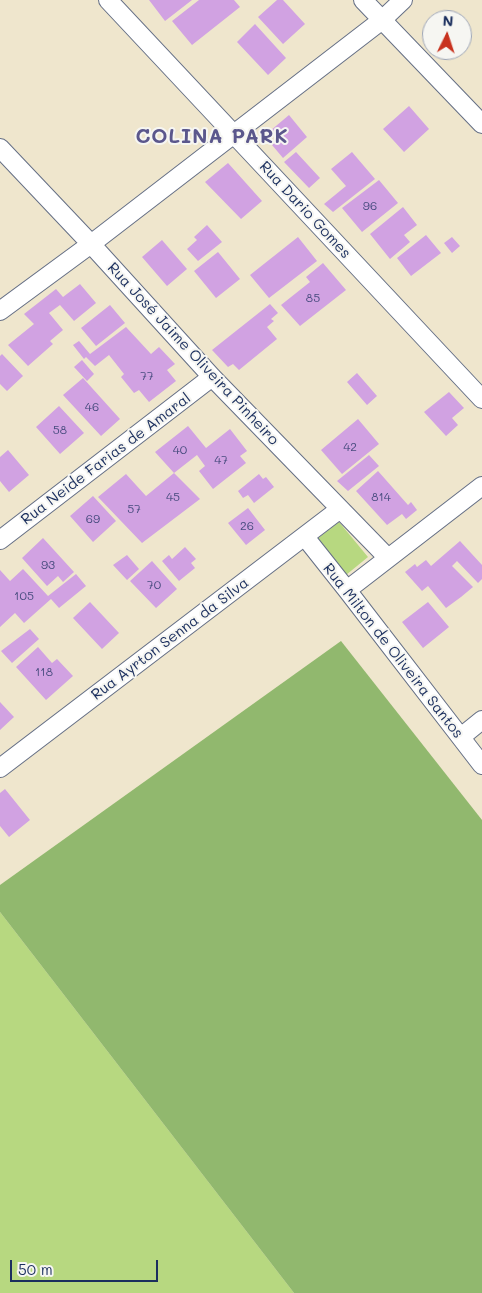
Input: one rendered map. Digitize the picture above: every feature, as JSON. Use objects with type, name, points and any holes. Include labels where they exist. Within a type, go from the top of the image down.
[{"type":"street","name":"Rua Dario Gomes","points":[[108,0],[482,399]]},
{"type":"street","points":[[363,0],[482,124]]},
{"type":"street","points":[[0,311],[91,244],[382,20],[403,0]]},
{"type":"street","name":"Rua José Jaime Oliveira Pinheiro","points":[[0,148],[91,244],[212,378],[388,558]]},
{"type":"street","name":"Rua Neide Farias de Amaral","points":[[0,540],[212,378]]},
{"type":"street","points":[[347,590],[482,486]]},
{"type":"street","name":"Rua Ayrton Senna da Silva","points":[[0,768],[340,509]]},
{"type":"street","name":"Rua Milton de Oliveira Santos","points":[[305,537],[482,764]]},
{"type":"street","points":[[461,737],[482,720]]},
{"type":"green space","points":[[339,522],[368,557],[346,575],[317,539]]},
{"type":"green space","points":[[341,641],[482,820],[482,1293],[294,1293],[0,912],[0,885]]},
{"type":"green space","points":[[0,912],[294,1293],[0,1293]]},
{"type":"building","points":[[149,0],[192,0],[165,21]]},
{"type":"building","points":[[199,0],[234,0],[240,7],[192,45],[172,21]]},
{"type":"building","points":[[277,0],[283,0],[305,24],[283,44],[258,17]]},
{"type":"building","points":[[255,24],[286,58],[268,75],[237,42]]},
{"type":"building","points":[[409,106],[429,129],[404,152],[383,129]]},
{"type":"building","points":[[289,115],[307,137],[283,158],[272,145],[278,140],[270,131]]},
{"type":"building","points":[[296,152],[320,178],[309,188],[284,162]]},
{"type":"building","points":[[352,152],[375,179],[333,212],[324,204],[346,186],[331,169]]},
{"type":"building","points":[[228,163],[262,201],[241,219],[205,182]]},
{"type":"building","points":[[379,180],[398,203],[362,232],[342,208]]},
{"type":"building","points":[[403,207],[417,225],[404,235],[410,242],[390,259],[370,234]]},
{"type":"building","points":[[207,225],[222,242],[198,261],[187,249],[197,240],[194,237]]},
{"type":"building","points":[[426,235],[441,253],[411,276],[397,258]]},
{"type":"building","points":[[298,237],[317,261],[269,298],[250,275]]},
{"type":"building","points":[[452,237],[460,246],[452,253],[444,243]]},
{"type":"building","points":[[162,240],[187,269],[167,286],[142,257]]},
{"type":"building","points":[[218,252],[240,279],[216,298],[194,271]]},
{"type":"building","points":[[323,263],[346,290],[300,326],[281,305],[310,282],[306,277]]},
{"type":"building","points":[[80,284],[96,303],[74,321],[60,305],[49,313],[63,330],[50,341],[53,344],[28,366],[8,345],[34,324],[24,314],[56,289],[63,297]]},
{"type":"building","points":[[270,304],[278,313],[271,319],[274,321],[267,327],[277,339],[239,370],[233,364],[228,367],[212,350]]},
{"type":"building","points":[[110,305],[125,323],[96,346],[81,328]]},
{"type":"building","points":[[126,327],[151,354],[159,347],[175,364],[167,370],[176,381],[149,402],[139,390],[134,393],[121,377],[124,374],[109,355],[95,366],[86,357],[84,359],[73,345],[79,341],[90,354]]},
{"type":"building","points":[[2,354],[23,376],[7,391],[0,384],[0,356]]},
{"type":"building","points":[[82,360],[94,374],[87,381],[74,367]]},
{"type":"building","points":[[357,373],[377,396],[367,405],[347,382]]},
{"type":"building","points":[[83,378],[120,419],[101,436],[63,395]]},
{"type":"building","points":[[449,392],[464,408],[452,418],[458,425],[446,436],[424,412]]},
{"type":"building","points":[[59,406],[84,433],[60,454],[36,427]]},
{"type":"building","points":[[358,419],[379,444],[342,474],[321,450]]},
{"type":"building","points":[[188,426],[206,448],[230,429],[247,451],[240,456],[246,463],[213,489],[199,471],[205,466],[197,455],[174,473],[155,452]]},
{"type":"building","points":[[8,450],[29,475],[9,492],[0,481],[0,457]]},
{"type":"building","points":[[369,455],[379,466],[348,491],[337,481]]},
{"type":"building","points":[[378,471],[408,505],[411,502],[417,510],[406,519],[402,514],[387,525],[356,491]]},
{"type":"building","points":[[174,473],[200,499],[142,543],[98,497],[126,474],[146,496]]},
{"type":"building","points":[[259,474],[263,479],[266,477],[274,487],[254,503],[248,495],[243,498],[238,491]]},
{"type":"building","points":[[93,496],[116,521],[93,542],[70,516]]},
{"type":"building","points":[[248,508],[265,530],[246,545],[228,523]]},
{"type":"building","points":[[43,538],[74,572],[63,582],[58,576],[47,586],[22,558]]},
{"type":"building","points":[[460,541],[482,565],[482,579],[478,583],[457,561],[452,566],[473,587],[446,608],[428,586],[422,591],[405,572],[415,564],[417,567],[426,560],[431,566]]},
{"type":"building","points":[[185,547],[196,559],[191,563],[195,568],[179,581],[162,561],[169,555],[172,559]]},
{"type":"building","points":[[127,555],[139,569],[127,580],[113,565]]},
{"type":"building","points":[[152,561],[177,589],[156,608],[130,581]]},
{"type":"building","points":[[23,569],[48,596],[76,574],[86,586],[59,608],[51,599],[24,623],[15,613],[0,627],[0,570],[10,581]]},
{"type":"building","points":[[90,602],[119,633],[102,649],[73,618]]},
{"type":"building","points":[[428,602],[449,627],[423,648],[402,622]]},
{"type":"building","points":[[30,629],[39,639],[12,663],[1,651]]},
{"type":"building","points":[[38,647],[52,663],[57,659],[73,676],[46,700],[16,667]]},
{"type":"building","points":[[0,702],[14,717],[0,730]]},
{"type":"building","points":[[5,789],[30,820],[9,837],[0,826],[0,793]]},
{"type":"district","name":"COLINA PARK","points":[[212,137]]}]
